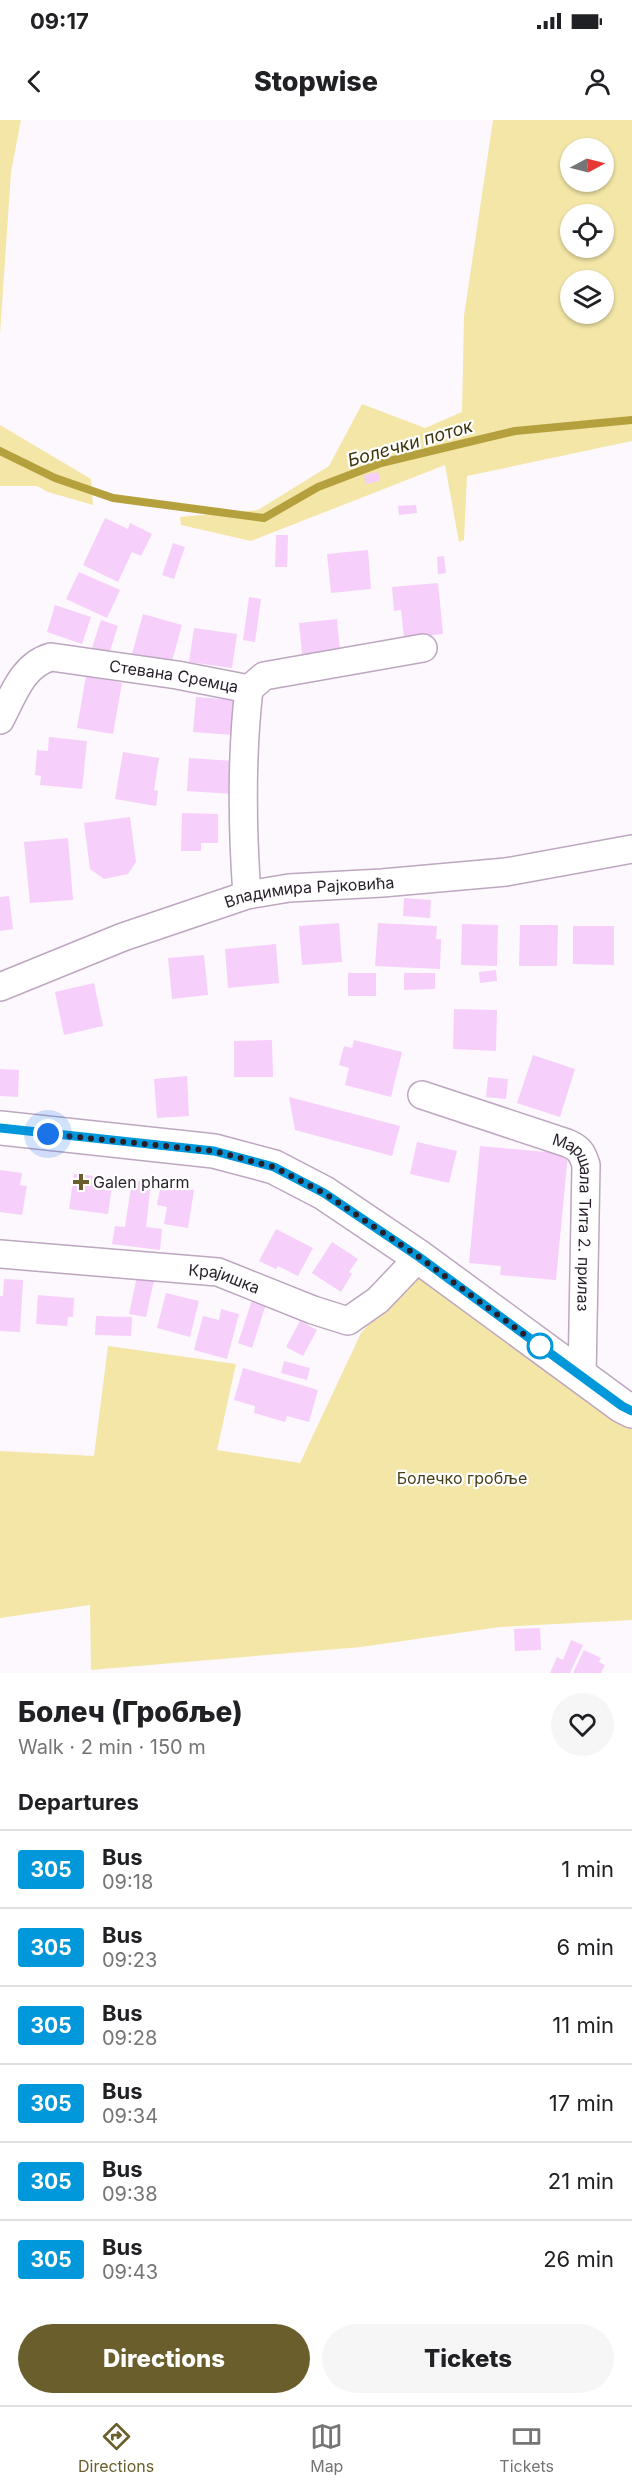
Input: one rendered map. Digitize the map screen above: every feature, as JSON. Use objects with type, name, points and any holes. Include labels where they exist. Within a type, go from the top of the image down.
[{"type":"street","points":[[249,689],[264,676],[423,648]]},
{"type":"street","name":"Стевана Сремца","points":[[0,720],[28,670],[35,663],[51,657],[177,675],[249,689],[243,738],[242,789],[247,895]]},
{"type":"street","name":"Владимира Рајковића","points":[[0,987],[123,937],[247,895],[289,888],[382,883],[506,872],[632,849]]},
{"type":"street","name":"Маршала Тита 2. прилаз","points":[[422,1095],[567,1143],[583,1153],[586,1165],[582,1377]]},
{"type":"street","points":[[0,1128],[214,1151],[274,1167],[324,1193],[419,1257],[622,1406],[632,1411]]},
{"type":"street","name":"Крајишка","points":[[0,1254],[218,1272],[313,1310],[348,1321],[378,1300],[419,1257]]},
{"type":"green space","points":[[0,120],[21,120],[11,172],[0,334]]},
{"type":"green space","points":[[493,120],[632,120],[632,441],[467,476],[464,540],[459,542],[445,465],[251,541],[181,525],[180,517],[258,510],[329,466],[362,404],[425,428],[462,412],[464,316]]},
{"type":"green space","points":[[0,425],[91,479],[93,505],[48,492],[37,486],[0,486]]},
{"type":"green space","name":"Болечко гробље","points":[[427,1263],[632,1411],[632,1620],[500,1627],[361,1647],[91,1670],[90,1605],[0,1618],[0,1451],[94,1456],[108,1346],[236,1364],[217,1450],[300,1463],[361,1333],[405,1283]]},
{"type":"building","points":[[378,472],[380,481],[366,484],[364,475]]},
{"type":"building","points":[[416,505],[417,513],[399,515],[398,506]]},
{"type":"building","points":[[105,518],[128,529],[130,523],[152,534],[141,556],[132,552],[118,582],[83,565]]},
{"type":"building","points":[[276,535],[288,535],[287,567],[275,567]]},
{"type":"building","points":[[173,543],[185,547],[174,579],[162,575]]},
{"type":"building","points":[[368,550],[371,589],[331,593],[327,554]]},
{"type":"building","points":[[444,556],[446,573],[438,574],[437,557]]},
{"type":"building","points":[[79,572],[120,590],[107,618],[66,599]]},
{"type":"building","points":[[438,583],[443,634],[404,638],[401,610],[394,611],[392,587]]},
{"type":"building","points":[[249,597],[261,599],[255,642],[243,640]]},
{"type":"building","points":[[55,605],[91,617],[82,644],[47,632]]},
{"type":"building","points":[[143,614],[182,625],[171,665],[132,654]]},
{"type":"building","points":[[337,619],[340,650],[302,654],[299,623]]},
{"type":"building","points":[[101,620],[118,626],[108,657],[91,651]]},
{"type":"building","points":[[194,628],[237,634],[232,668],[189,662]]},
{"type":"building","points":[[86,676],[122,683],[113,734],[77,728]]},
{"type":"building","points":[[196,697],[235,700],[232,735],[193,732]]},
{"type":"building","points":[[49,737],[87,741],[82,789],[40,785],[41,776],[35,775],[37,750],[48,751]]},
{"type":"building","points":[[123,752],[159,758],[154,790],[158,791],[156,806],[115,799]]},
{"type":"building","points":[[189,758],[234,761],[232,794],[187,791]]},
{"type":"building","points":[[182,813],[218,814],[218,843],[201,843],[201,851],[181,851]]},
{"type":"building","points":[[130,817],[136,862],[128,874],[104,879],[90,869],[84,823]]},
{"type":"building","points":[[68,838],[73,900],[30,903],[24,842]]},
{"type":"building","points":[[9,896],[13,929],[0,931],[0,897]]},
{"type":"building","points":[[404,898],[431,900],[430,918],[403,916]]},
{"type":"building","points":[[339,923],[342,962],[302,965],[299,926]]},
{"type":"building","points":[[378,923],[437,926],[436,939],[441,939],[440,969],[375,966]]},
{"type":"building","points":[[462,924],[498,925],[497,966],[461,965]]},
{"type":"building","points":[[520,925],[558,925],[557,966],[519,966]]},
{"type":"building","points":[[573,926],[614,926],[614,965],[573,964]]},
{"type":"building","points":[[276,944],[279,983],[228,988],[225,949]]},
{"type":"building","points":[[204,955],[208,995],[172,999],[168,958]]},
{"type":"building","points":[[496,970],[497,981],[480,983],[479,972]]},
{"type":"building","points":[[348,973],[376,973],[376,996],[348,996]]},
{"type":"building","points":[[404,973],[435,973],[435,989],[404,990]]},
{"type":"building","points":[[94,983],[103,1026],[64,1035],[55,992]]},
{"type":"building","points":[[454,1009],[497,1010],[496,1051],[453,1049]]},
{"type":"building","points":[[272,1040],[273,1077],[234,1077],[234,1041]]},
{"type":"building","points":[[354,1040],[402,1052],[391,1097],[345,1085],[349,1068],[339,1065],[344,1046],[352,1048]]},
{"type":"building","points":[[533,1055],[575,1069],[560,1117],[517,1103]]},
{"type":"building","points":[[0,1069],[19,1070],[18,1097],[0,1096]]},
{"type":"building","points":[[187,1076],[189,1116],[157,1118],[154,1079]]},
{"type":"building","points":[[488,1077],[508,1079],[506,1099],[486,1097]]},
{"type":"building","points":[[289,1097],[400,1126],[392,1156],[295,1130]]},
{"type":"building","points":[[417,1142],[457,1151],[449,1183],[410,1174]]},
{"type":"building","points":[[480,1146],[568,1154],[556,1280],[500,1275],[501,1266],[469,1263]]},
{"type":"building","points":[[0,1170],[22,1173],[20,1185],[27,1186],[22,1215],[0,1212]]},
{"type":"building","points":[[74,1174],[113,1178],[108,1214],[69,1209]]},
{"type":"building","points":[[132,1180],[151,1183],[146,1227],[162,1229],[160,1250],[112,1244],[115,1226],[125,1227]]},
{"type":"building","points":[[161,1184],[194,1190],[188,1228],[164,1224],[167,1207],[157,1205]]},
{"type":"building","points":[[276,1229],[313,1248],[298,1276],[278,1266],[276,1269],[259,1261]]},
{"type":"building","points":[[332,1242],[358,1259],[349,1272],[352,1274],[341,1292],[312,1273]]},
{"type":"building","points":[[137,1276],[154,1280],[146,1317],[129,1314]]},
{"type":"building","points":[[4,1279],[23,1280],[20,1332],[0,1331],[0,1296],[3,1296]]},
{"type":"building","points":[[166,1293],[199,1301],[190,1337],[157,1328]]},
{"type":"building","points":[[38,1295],[74,1298],[73,1317],[68,1317],[67,1326],[36,1324]]},
{"type":"building","points":[[252,1300],[266,1304],[252,1348],[238,1343]]},
{"type":"building","points":[[221,1309],[239,1314],[227,1359],[194,1350],[203,1316],[219,1320]]},
{"type":"building","points":[[96,1316],[132,1317],[131,1336],[95,1335]]},
{"type":"building","points":[[300,1321],[317,1330],[303,1356],[286,1347]]},
{"type":"building","points":[[284,1361],[310,1368],[307,1380],[281,1373]]},
{"type":"building","points":[[243,1368],[318,1390],[309,1422],[287,1416],[285,1422],[254,1413],[255,1406],[234,1400]]},
{"type":"building","points":[[540,1628],[541,1650],[515,1651],[514,1629]]},
{"type":"building","points":[[571,1640],[583,1645],[570,1673],[550,1673],[557,1657],[563,1660]]},
{"type":"building","points":[[584,1650],[601,1658],[599,1662],[605,1665],[601,1673],[573,1673]]},
{"type":"waterway","name":"Болечки поток","points":[[0,451],[55,478],[113,498],[264,518],[318,487],[381,463],[515,431],[632,420]]},
{"type":"bus line","name":"305","points":[[0,1128],[214,1151],[274,1167],[324,1193],[419,1257],[622,1406],[632,1411]]},
{"type":"place","name":"Galen pharm","points":[[81,1182]]},
{"type":"route","points":[[48,1134],[214,1151],[274,1167],[324,1193],[419,1257],[540,1346]]}]
